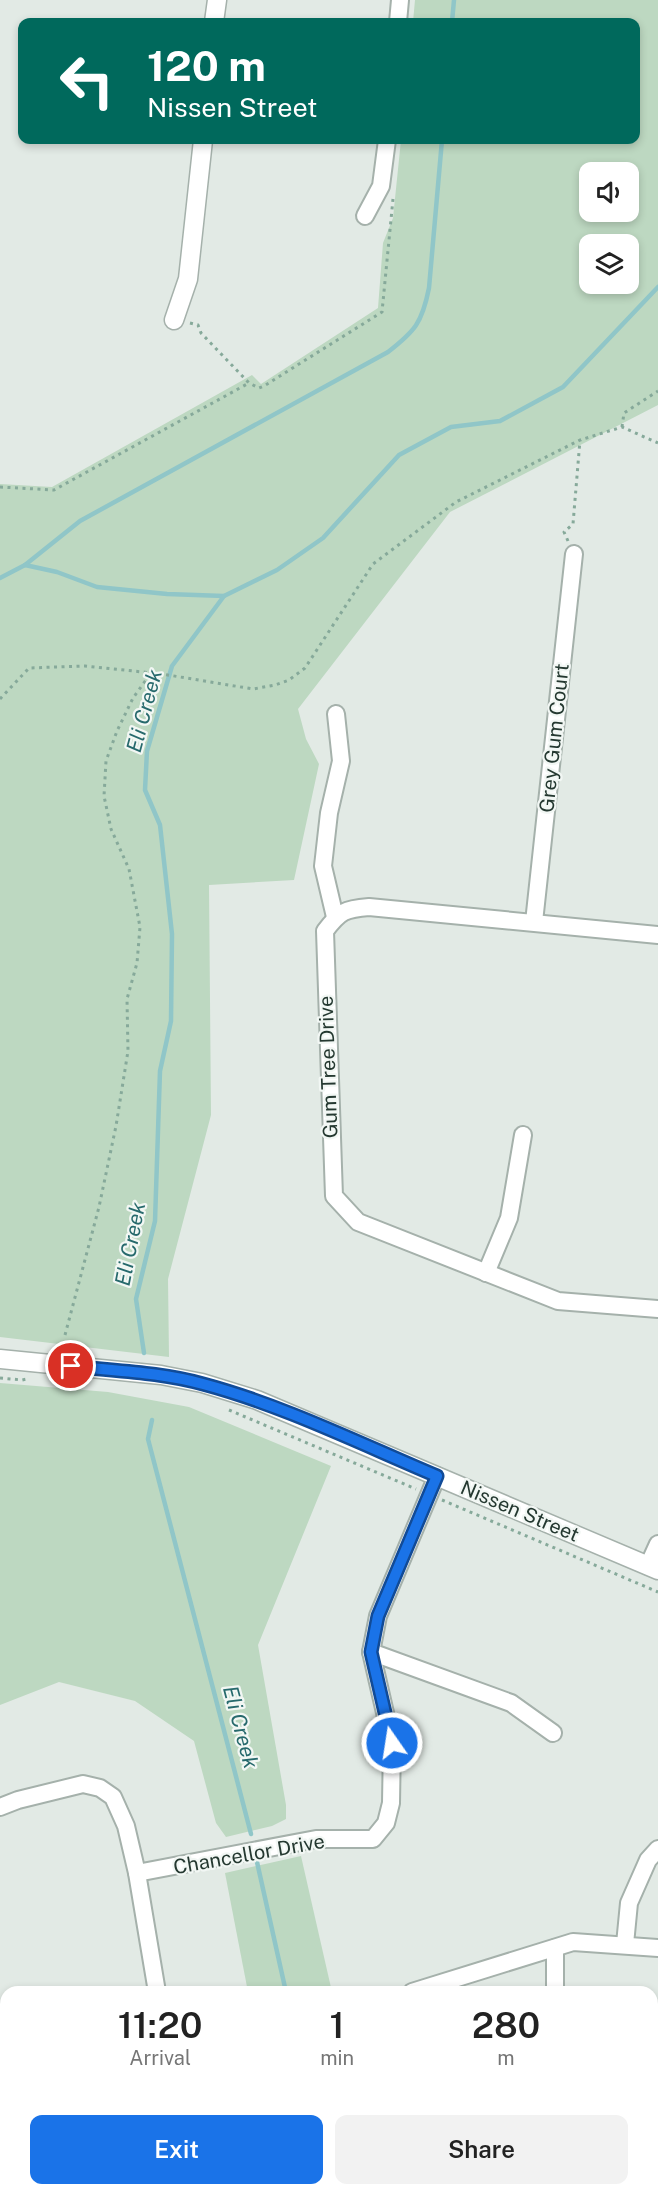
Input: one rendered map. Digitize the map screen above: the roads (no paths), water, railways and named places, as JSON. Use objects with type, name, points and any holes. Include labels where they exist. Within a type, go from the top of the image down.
[{"type":"street","points":[[215,18],[217,0]]},
{"type":"street","points":[[398,18],[399,0]]},
{"type":"street","points":[[174,320],[188,279],[202,144]]},
{"type":"street","points":[[365,216],[381,186],[386,144]]},
{"type":"street","name":"Grey Gum Court","points":[[534,922],[573,554]]},
{"type":"street","points":[[336,714],[341,761],[329,813],[323,866],[335,917],[347,909],[369,907],[658,935]]},
{"type":"street","name":"Gum Tree Drive","points":[[335,917],[325,932],[334,1196],[358,1222],[558,1301],[658,1309]]},
{"type":"street","points":[[486,1273],[509,1218],[523,1135]]},
{"type":"street","name":"Nissen Street","points":[[0,1359],[161,1375],[202,1383],[257,1400],[653,1568]]},
{"type":"street","name":"Chancellor Drive","points":[[137,1873],[316,1839],[373,1839],[387,1823],[391,1803],[392,1743],[371,1652],[378,1616],[437,1476]]},
{"type":"street","points":[[653,1568],[658,1544]]},
{"type":"street","points":[[371,1652],[511,1704],[553,1733]]},
{"type":"street","points":[[0,1807],[18,1800],[83,1784],[100,1788],[113,1797],[126,1826],[137,1873],[156,1986]]},
{"type":"street","points":[[625,1944],[629,1903],[648,1860],[658,1849]]},
{"type":"street","points":[[446,1986],[573,1942],[658,1948]]},
{"type":"street","points":[[555,1948],[555,1986]]},
{"type":"waterway","points":[[452,18],[454,0]]},
{"type":"waterway","points":[[25,565],[80,521],[388,352],[411,332],[420,318],[429,288],[442,144]]},
{"type":"waterway","name":"Eli Creek","points":[[144,1353],[136,1299],[155,1221],[160,1071],[171,1021],[172,934],[160,825],[145,790],[147,751],[172,666],[224,596],[277,570],[323,538],[399,455],[451,427],[500,421],[563,387],[658,287]]},
{"type":"waterway","points":[[0,578],[25,565],[57,572],[97,587],[167,594],[224,596]]},
{"type":"waterway","name":"Eli Creek","points":[[152,1420],[148,1439],[251,1834]]},
{"type":"waterway","name":"Eli Creek","points":[[257,1862],[285,1986]]}]
